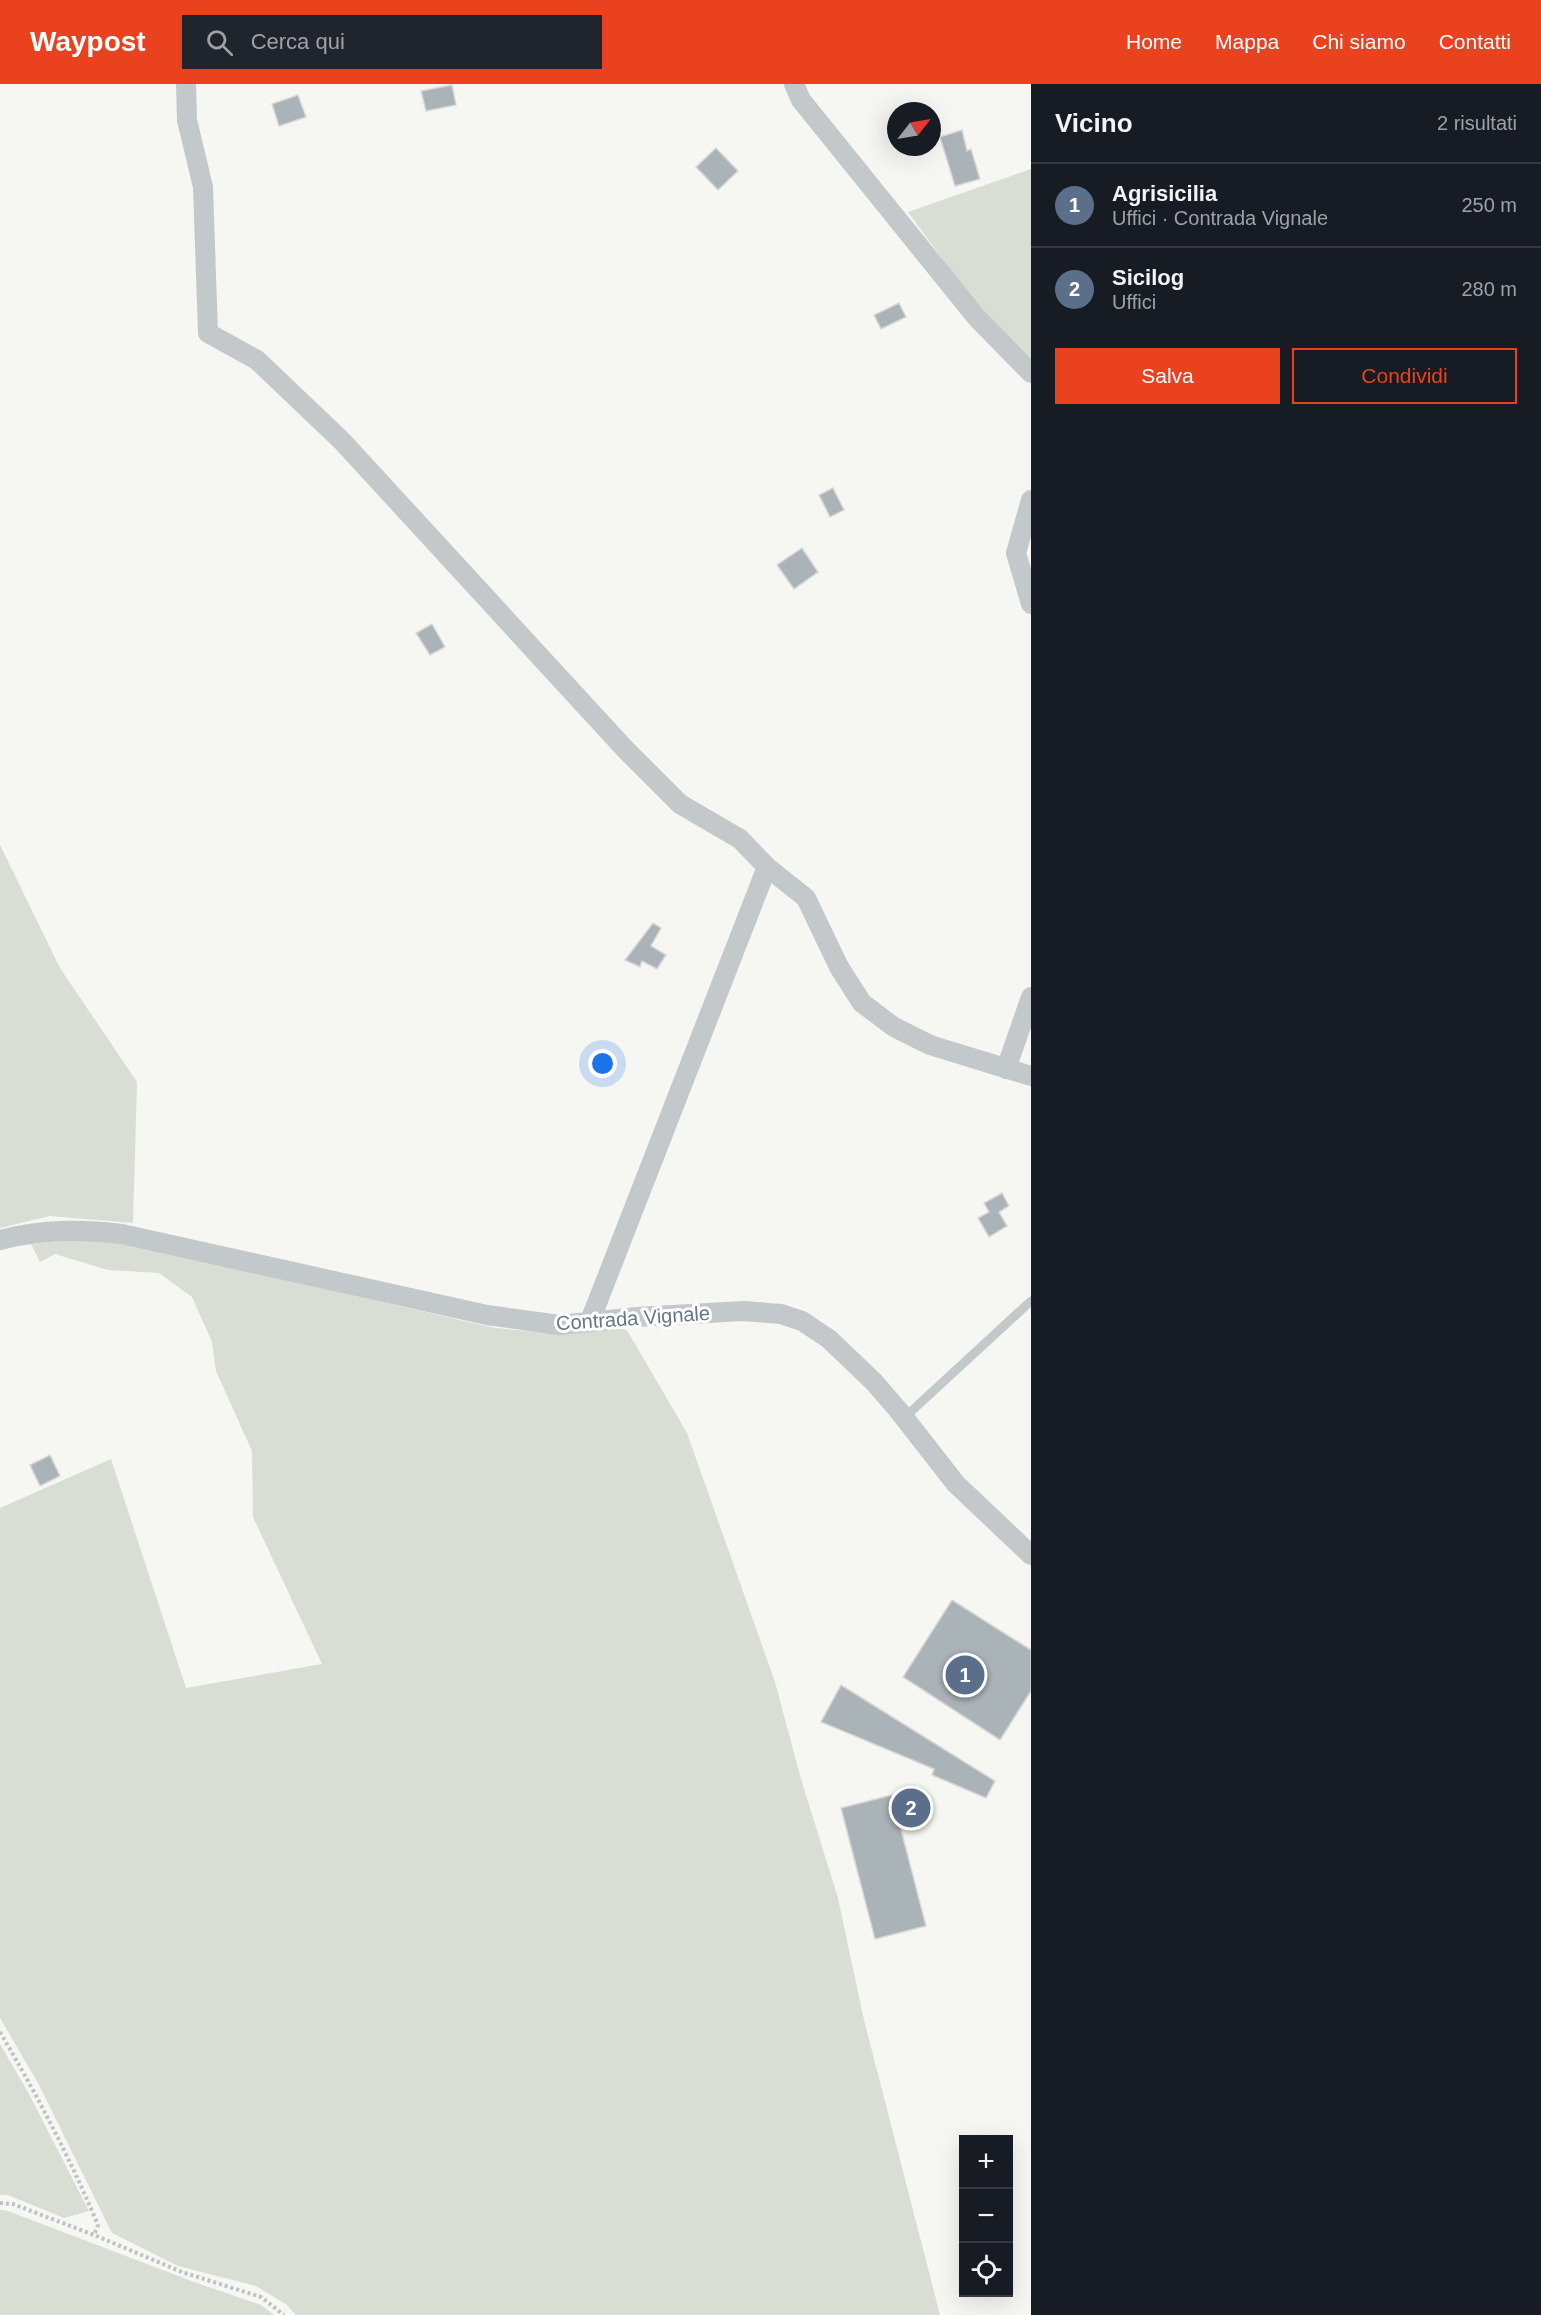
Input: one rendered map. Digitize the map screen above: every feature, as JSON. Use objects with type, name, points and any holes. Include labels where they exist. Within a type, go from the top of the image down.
[{"type":"street","points":[[186,84],[187,120],[203,187],[208,333],[258,360],[342,441],[625,749],[680,804],[740,839],[768,867],[806,898],[839,967],[862,1003],[894,1027],[930,1045],[1031,1076]]},
{"type":"street","points":[[794,84],[801,100],[977,318],[1031,373]]},
{"type":"street","points":[[1031,500],[1016,554],[1031,604]]},
{"type":"street","points":[[590,1322],[768,867]]},
{"type":"street","points":[[1006,1069],[1031,997]]},
{"type":"street","name":"Contrada Vignale","points":[[0,1240],[48,1230],[87,1230],[122,1234],[487,1315],[559,1325],[744,1311],[781,1314],[802,1321],[829,1339],[874,1382],[956,1484],[1031,1555]]},
{"type":"lane","points":[[904,1418],[1031,1300]]},
{"type":"path","points":[[0,2032],[35,2092],[78,2178],[98,2225],[94,2235]]},
{"type":"path","points":[[0,2204],[13,2204],[182,2272],[261,2297],[284,2315]]},
{"type":"shaded area","points":[[1031,169],[1031,365],[981,312],[908,212]]},
{"type":"shaded area","points":[[0,845],[60,968],[137,1082],[133,1223],[50,1216],[0,1228]]},
{"type":"shaded area","points":[[78,1239],[128,1244],[495,1328],[561,1334],[620,1325],[628,1332],[687,1433],[775,1682],[801,1779],[838,1898],[864,2020],[940,2315],[296,2315],[287,2305],[256,2286],[178,2266],[112,2233],[38,2083],[0,2018],[0,1508],[111,1459],[186,1688],[322,1664],[253,1517],[252,1451],[216,1371],[212,1342],[192,1297],[159,1273],[108,1270],[55,1254],[40,1262],[31,1244]]},
{"type":"shaded area","points":[[0,2044],[29,2094],[89,2211],[64,2218],[8,2195],[0,2195]]},
{"type":"shaded area","points":[[0,2210],[261,2305],[274,2315],[0,2315]]},
{"type":"building","points":[[452,85],[456,105],[426,111],[421,91]]},
{"type":"building","points":[[298,95],[306,117],[279,126],[272,104]]},
{"type":"building","points":[[962,130],[967,151],[971,149],[980,179],[955,186],[941,137]]},
{"type":"building","points":[[716,148],[738,171],[718,190],[696,167]]},
{"type":"building","points":[[899,303],[906,317],[881,329],[874,315]]},
{"type":"building","points":[[833,488],[844,510],[830,517],[819,495]]},
{"type":"building","points":[[802,548],[818,572],[794,589],[777,565]]},
{"type":"building","points":[[432,624],[445,647],[430,655],[416,633]]},
{"type":"building","points":[[653,923],[661,928],[651,946],[666,955],[657,969],[642,961],[640,967],[625,960]]},
{"type":"building","points":[[1002,1193],[1009,1206],[999,1212],[1007,1226],[989,1237],[978,1218],[989,1212],[984,1203]]},
{"type":"building","points":[[50,1455],[60,1476],[40,1486],[30,1465]]},
{"type":"building","points":[[952,1600],[1031,1650],[1031,1691],[1000,1740],[903,1677]]},
{"type":"building","points":[[841,1685],[995,1781],[986,1798],[932,1775],[934,1769],[821,1722]]},
{"type":"building","points":[[892,1795],[926,1926],[875,1939],[841,1808]]},
{"type":"place","name":"Agrisicilia","points":[[965,1675]]},
{"type":"place","name":"Sicilog","points":[[911,1808]]}]
